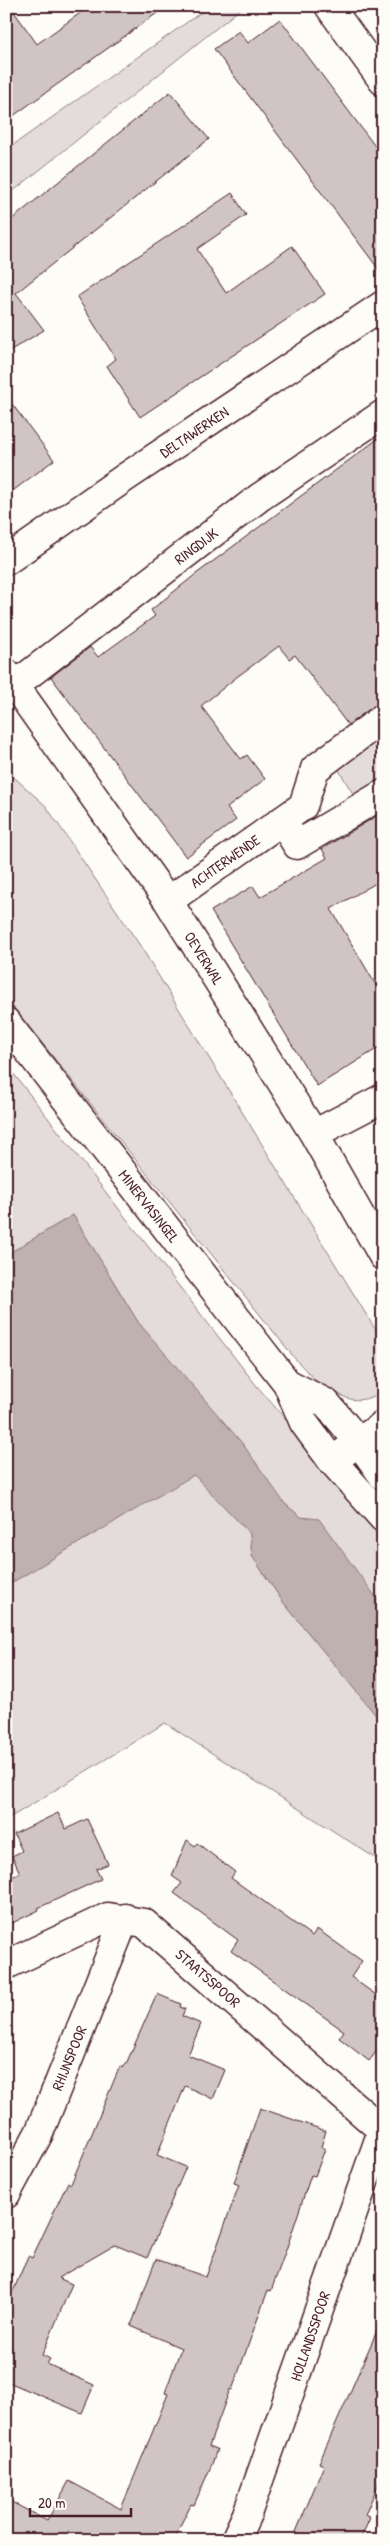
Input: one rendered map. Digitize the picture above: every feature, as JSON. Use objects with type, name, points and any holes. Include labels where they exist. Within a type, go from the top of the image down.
[{"type":"street","points":[[328,6],[383,81]]},
{"type":"street","name":"DELTAWERKEN","points":[[6,561],[126,477],[383,306]]},
{"type":"street","name":"RINGDIJK","points":[[10,679],[260,497],[383,414]]},
{"type":"street","name":"OEVERWAL","points":[[10,679],[168,901],[314,1134],[383,1256]]},
{"type":"street","name":"ACHTERWENDE","points":[[168,901],[303,806],[315,769],[383,718]]},
{"type":"street","points":[[282,821],[296,845],[383,794]]},
{"type":"street","name":"MINERVASINGEL","points":[[8,1026],[287,1383],[304,1423],[332,1461],[383,1518]]},
{"type":"street","points":[[314,1134],[383,1098]]},
{"type":"street","name":"MINERVASINGEL","points":[[287,1383],[326,1403],[359,1442],[383,1476]]},
{"type":"street","points":[[332,1461],[383,1425]]},
{"type":"street","name":"STAATSSPOOR","points":[[6,1964],[108,1917],[125,1918],[144,1923],[382,2131]]},
{"type":"street","name":"RHIJNSPOOR","points":[[6,2194],[39,2133],[125,1918]]},
{"type":"street","name":"HOLLANDSSPOOR","points":[[236,2540],[247,2514],[382,2131]]},
{"type":"shaded area","points":[[210,6],[244,6],[6,197],[6,150]]},
{"type":"shaded area","points":[[383,725],[383,790],[359,804],[334,762]]},
{"type":"shaded area","points":[[6,770],[46,806],[141,947],[383,1342],[383,1392],[358,1400],[347,1398],[335,1391],[330,1395],[297,1361],[6,998]]},
{"type":"shaded area","points":[[6,1064],[256,1385],[383,1532],[383,1607],[301,1517],[285,1504],[138,1322],[73,1215],[6,1255]]},
{"type":"shaded area","points":[[73,1215],[138,1322],[242,1443],[285,1504],[301,1517],[319,1519],[383,1607],[383,1724],[283,1602],[252,1556],[250,1534],[194,1475],[6,1586],[6,1255]]},
{"type":"shaded area","points":[[194,1474],[250,1534],[252,1556],[283,1602],[383,1724],[383,1863],[165,1723],[6,1820],[6,1586]]},
{"type":"building","points":[[6,6],[10,6],[37,44],[90,6],[167,6],[6,121]]},
{"type":"building","points":[[280,19],[383,157],[383,275],[214,49],[239,31],[248,43]]},
{"type":"building","points":[[170,92],[209,139],[16,293],[44,330],[6,353],[6,224]]},
{"type":"building","points":[[232,193],[246,215],[197,249],[226,293],[292,246],[325,294],[140,417],[107,366],[116,359],[77,297]]},
{"type":"building","points":[[6,396],[54,460],[6,496]]},
{"type":"building","points":[[383,435],[383,702],[374,706],[348,725],[295,655],[289,659],[279,646],[238,676],[201,706],[241,759],[247,755],[265,779],[227,808],[236,820],[186,857],[51,677],[90,647],[98,657],[155,616],[151,610],[196,574]]},
{"type":"building","points":[[383,812],[383,879],[331,909],[383,997],[383,1045],[317,1086],[211,911],[253,886],[260,897],[327,858],[322,849]]},
{"type":"building","points":[[58,1813],[66,1829],[87,1819],[108,1864],[96,1869],[101,1879],[38,1908],[39,1910],[6,1926],[6,1880],[20,1873],[12,1856],[22,1851],[14,1834]]},
{"type":"building","points":[[187,1840],[195,1846],[197,1843],[235,1872],[231,1878],[312,1936],[317,1929],[362,1961],[351,1977],[383,2000],[383,2043],[369,2061],[339,2038],[344,2031],[231,1951],[238,1940],[174,1893],[182,1883],[172,1876]]},
{"type":"building","points":[[157,1994],[181,2004],[180,2007],[185,2009],[182,2016],[201,2024],[188,2055],[225,2070],[213,2099],[185,2086],[157,2155],[186,2167],[147,2258],[115,2245],[58,2278],[72,2284],[42,2355],[50,2359],[47,2364],[94,2385],[82,2413],[6,2381],[6,2308],[28,2256],[32,2258],[68,2182],[71,2184],[120,2066],[123,2068],[126,2064]]},
{"type":"building","points":[[260,2108],[326,2131],[321,2147],[325,2149],[315,2176],[311,2175],[271,2291],[268,2290],[232,2390],[230,2389],[209,2446],[217,2449],[194,2505],[191,2504],[173,2540],[6,2540],[6,2499],[47,2521],[69,2481],[121,2509],[168,2394],[165,2393],[181,2348],[131,2326],[156,2259],[206,2277],[239,2185],[234,2183]]},
{"type":"building","points":[[383,2317],[383,2473],[365,2515],[370,2518],[360,2540],[295,2540],[298,2533],[296,2532],[324,2465],[319,2463]]}]
